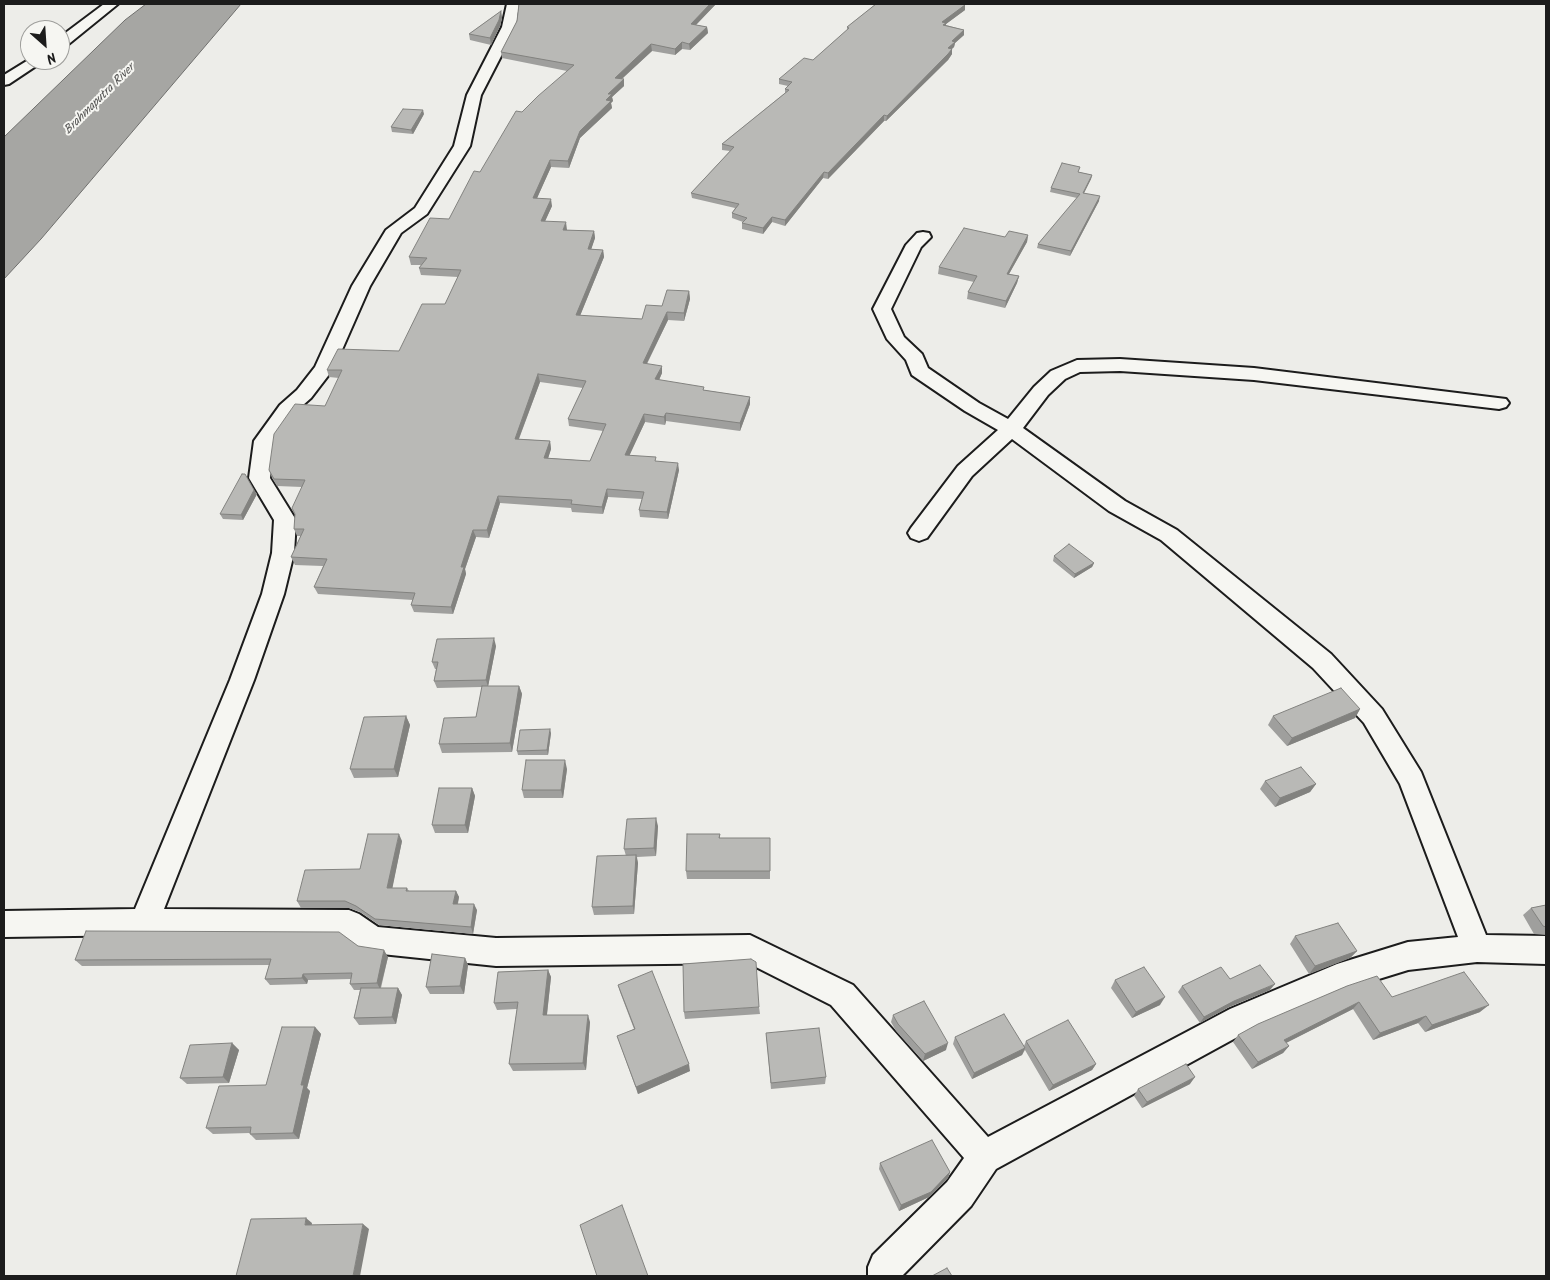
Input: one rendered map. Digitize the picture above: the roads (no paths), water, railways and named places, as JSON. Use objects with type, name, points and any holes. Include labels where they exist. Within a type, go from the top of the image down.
[{"type":"street","points":[[70,36],[112,4]]},
{"type":"street","points":[[144,922],[242,680],[275,586],[283,553],[285,520],[259,478],[264,441],[287,409],[304,394],[324,368],[361,286],[394,230],[421,211],[462,146],[474,95],[509,27],[513,4]]},
{"type":"street","points":[[4,81],[22,70]]},
{"type":"street","points":[[923,237],[914,245],[882,309],[896,339],[915,358],[919,371],[972,407],[1012,430],[1117,506],[1169,535],[1322,661],[1373,716],[1412,780],[1477,948]]},
{"type":"street","points":[[919,533],[965,471],[1012,430],[1041,391],[1058,375],[1078,366],[1120,365],[1254,374],[1499,403]]},
{"type":"street","points":[[4,924],[144,922],[349,923],[372,940],[496,952],[750,949],[842,996],[984,1157]]},
{"type":"street","points":[[885,1276],[885,1267],[960,1194],[984,1157],[1250,1015],[1337,978],[1408,956],[1477,948],[1546,950]]},
{"type":"water","name":"Brahmaputra River","points":[[146,4],[241,4],[41,239],[4,279],[4,137],[125,20]]}]
